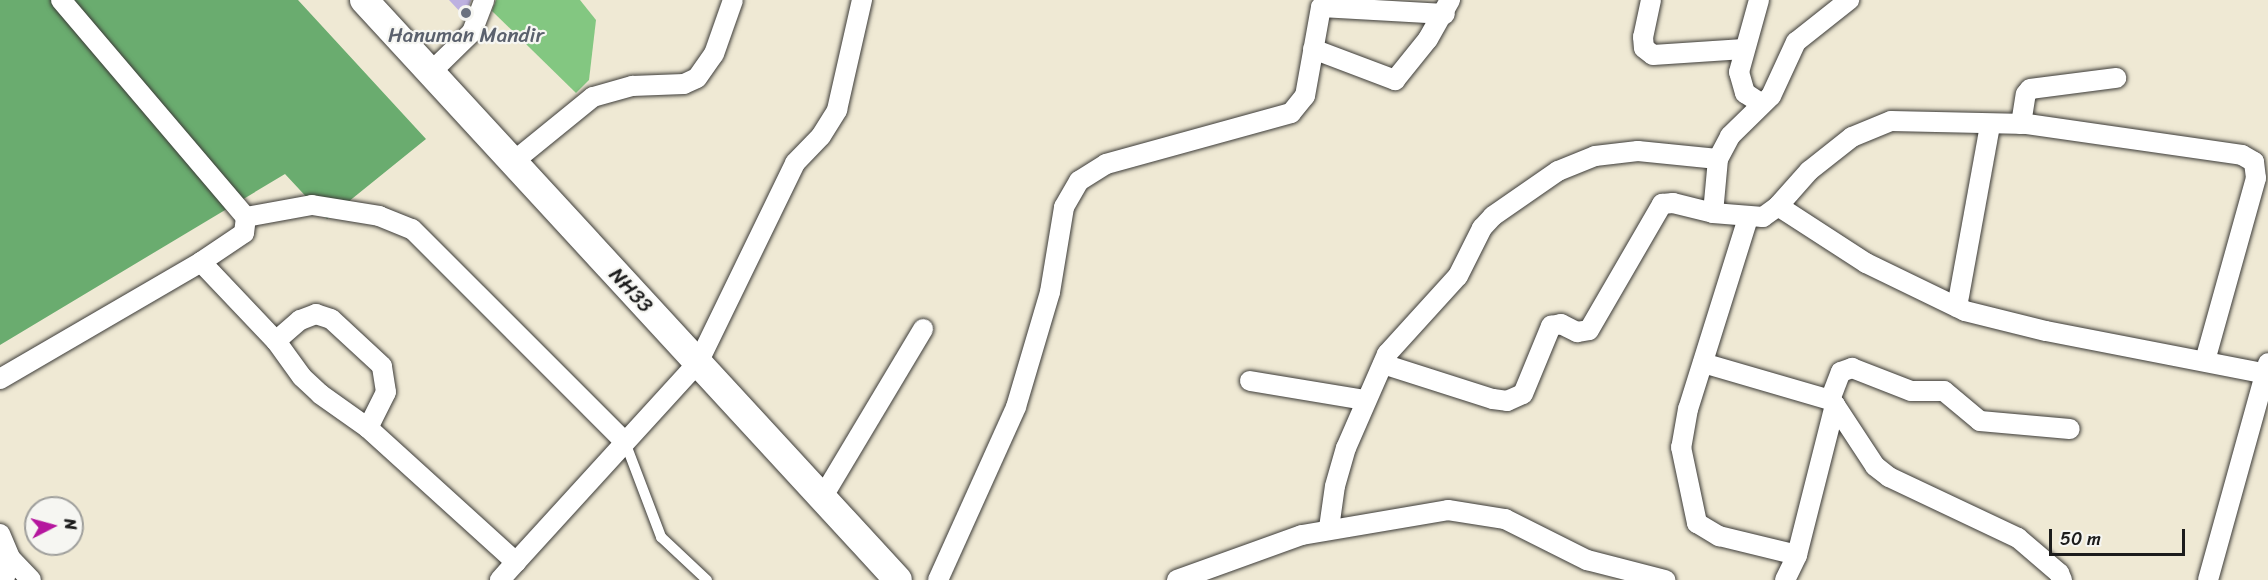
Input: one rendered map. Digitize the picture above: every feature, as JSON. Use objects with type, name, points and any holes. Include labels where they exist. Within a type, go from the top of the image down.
[{"type":"main road","name":"NH33","points":[[364,0],[429,74],[898,580]]},
{"type":"street","points":[[429,74],[472,32],[484,0]]},
{"type":"street","points":[[513,162],[593,97],[632,86],[684,84],[697,78],[714,54],[733,0]]},
{"type":"street","points":[[500,580],[698,363],[795,163],[820,136],[837,110],[862,0]]},
{"type":"street","points":[[1651,0],[1643,37],[1644,48],[1653,55],[1744,49]]},
{"type":"street","points":[[1759,0],[1744,49],[1740,83],[1745,93],[1762,104]]},
{"type":"street","points":[[1713,213],[1718,159],[1737,126],[1762,104],[1776,86],[1796,42],[1850,0]]},
{"type":"street","points":[[0,378],[201,262],[244,233],[246,217],[69,3]]},
{"type":"street","points":[[938,580],[1016,407],[1050,292],[1064,207],[1079,181],[1106,164],[1292,113],[1305,96],[1321,7],[1448,7]]},
{"type":"street","points":[[1313,50],[1395,80],[1448,7]]},
{"type":"street","points":[[2021,124],[2025,94],[2030,89],[2116,78]]},
{"type":"street","points":[[1383,364],[1493,399],[1515,399],[1527,386],[1551,326],[1561,324],[1583,333],[1594,324],[1662,204],[1673,203],[1713,213],[1748,218],[1763,217],[1778,206],[1823,159],[1852,137],[1880,123],[2021,124],[2242,154],[2254,162],[2256,178],[2205,362]]},
{"type":"street","points":[[1957,308],[1990,125]]},
{"type":"street","points":[[1329,528],[1340,469],[1365,400],[1383,364],[1398,339],[1458,276],[1482,228],[1538,183],[1572,163],[1618,152],[1718,159]]},
{"type":"street","points":[[246,217],[312,205],[403,224],[423,239],[626,442]]},
{"type":"street","points":[[1778,206],[1866,263],[1957,308],[2046,331],[2205,362],[2267,370],[2260,425],[2208,580]]},
{"type":"street","points":[[1748,218],[1703,363],[1681,447],[1697,523],[1719,536],[1797,555]]},
{"type":"street","points":[[201,262],[276,341],[320,394],[368,428],[516,562]]},
{"type":"street","points":[[276,341],[300,320],[316,314],[331,319],[359,342],[382,366],[387,382],[368,428]]},
{"type":"street","points":[[822,498],[923,329]]},
{"type":"street","points":[[1703,363],[1833,403],[1875,466],[1889,477],[2018,537],[2051,565],[2062,580]]},
{"type":"street","points":[[1785,580],[1797,555],[1842,372],[1852,368],[1911,391],[1944,391],[1980,421],[2070,429]]},
{"type":"street","points":[[1250,381],[1365,400]]},
{"type":"street","points":[[1177,580],[1262,547],[1329,528],[1431,510],[1485,513],[1531,529],[1587,560],[1665,580]]},
{"type":"street","points":[[0,534],[10,558],[31,580]]},
{"type":"street","points":[[4,580],[10,558]]},
{"type":"lane","points":[[626,442],[661,537],[707,580]]},
{"type":"green space","points":[[0,0],[298,0],[426,139],[327,219],[285,174],[0,345]]},
{"type":"green space","points":[[496,0],[580,0],[596,20],[589,80],[576,93],[492,11]]},
{"type":"building","name":"Hanuman Mandir","points":[[449,0],[471,0],[465,17]]},
{"type":"place","name":"Hanuman Mandir","points":[[466,13]]}]
